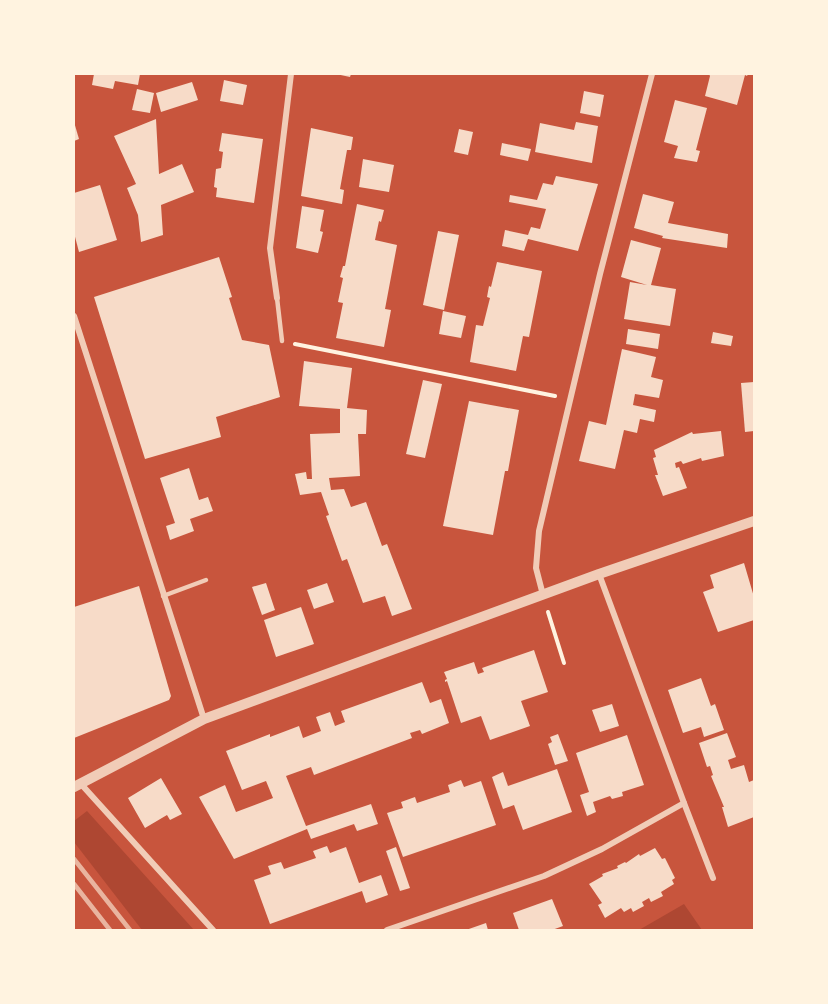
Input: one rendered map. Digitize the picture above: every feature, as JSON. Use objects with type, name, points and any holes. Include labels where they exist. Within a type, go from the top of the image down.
[{"type":"street","points":[[278,298],[270,248],[291,74]]},
{"type":"street","points":[[543,595],[536,568],[538,531],[569,399],[652,74]]},
{"type":"street","points":[[74,316],[204,719]]},
{"type":"street","points":[[213,930],[77,785],[204,719],[599,574],[754,521]]},
{"type":"street","points":[[599,574],[713,878]]},
{"type":"street","points":[[387,930],[553,872],[602,849],[684,803]]},
{"type":"lane","points":[[278,298],[282,341]]},
{"type":"lane","points":[[163,596],[206,580]]},
{"type":"path","points":[[282,341],[569,399]]},
{"type":"path","points":[[543,595],[564,663]]},
{"type":"shaded area","points":[[87,811],[194,930],[142,930],[74,842],[74,821]]},
{"type":"shaded area","points":[[684,904],[702,930],[639,930]]},
{"type":"building","points":[[94,74],[140,74],[138,85],[115,81],[113,89],[92,85]]},
{"type":"building","points":[[709,74],[748,74],[745,75],[737,105],[705,96]]},
{"type":"building","points":[[224,80],[247,85],[243,105],[220,101]]},
{"type":"building","points":[[192,82],[198,100],[161,112],[156,93]]},
{"type":"building","points":[[137,89],[154,93],[150,113],[132,110]]},
{"type":"building","points":[[584,91],[604,95],[600,117],[580,113]]},
{"type":"building","points":[[675,100],[707,108],[696,150],[700,151],[697,162],[674,158],[678,146],[664,142]]},
{"type":"building","points":[[156,119],[159,174],[182,164],[194,192],[161,205],[163,235],[141,242],[138,215],[127,188],[136,184],[114,136]]},
{"type":"building","points":[[74,122],[79,139],[74,141]]},
{"type":"building","points":[[576,122],[598,126],[592,163],[535,152],[540,123],[574,130]]},
{"type":"building","points":[[311,128],[353,137],[351,150],[347,150],[340,189],[344,190],[342,204],[301,196]]},
{"type":"building","points":[[459,129],[473,132],[468,155],[454,152]]},
{"type":"building","points":[[222,133],[263,139],[254,203],[216,197],[217,188],[214,187],[216,169],[221,168],[223,152],[219,151]]},
{"type":"building","points":[[502,143],[531,149],[528,161],[500,155]]},
{"type":"building","points":[[363,159],[394,165],[389,192],[359,187]]},
{"type":"building","points":[[556,176],[598,184],[578,251],[528,239],[524,251],[502,246],[505,230],[528,235],[531,227],[540,229],[546,209],[509,202],[510,195],[537,200],[543,183],[553,185]]},
{"type":"building","points":[[100,185],[117,240],[79,252],[74,233],[74,193]]},
{"type":"building","points":[[643,194],[674,202],[668,223],[728,234],[727,248],[662,238],[663,236],[634,228]]},
{"type":"building","points":[[357,204],[384,210],[375,240],[397,245],[385,309],[391,310],[384,347],[336,338],[343,303],[338,302],[343,278],[340,277],[343,266],[345,266]]},
{"type":"building","points":[[302,206],[324,210],[320,231],[323,232],[318,253],[296,248]]},
{"type":"building","points":[[438,231],[459,235],[444,310],[423,305]]},
{"type":"building","points":[[631,240],[661,248],[651,285],[676,289],[670,326],[624,319],[630,282],[647,285],[621,277]]},
{"type":"building","points":[[219,257],[232,297],[229,298],[242,340],[269,345],[280,397],[216,417],[221,437],[145,459],[94,297]]},
{"type":"building","points":[[497,262],[542,271],[529,337],[523,336],[516,371],[470,362],[476,325],[483,326],[490,298],[487,297],[489,286],[491,287]]},
{"type":"building","points":[[443,311],[466,316],[461,338],[439,334]]},
{"type":"building","points":[[628,329],[660,334],[658,349],[626,344]]},
{"type":"building","points":[[713,332],[733,336],[731,346],[711,343]]},
{"type":"building","points":[[622,349],[656,357],[651,377],[663,380],[659,398],[635,394],[633,405],[656,410],[654,422],[640,419],[637,433],[624,430],[615,469],[579,461],[589,421],[606,425]]},
{"type":"building","points":[[304,361],[352,368],[347,408],[367,410],[366,434],[358,434],[360,476],[329,478],[331,490],[344,489],[351,507],[366,502],[382,546],[387,544],[412,609],[392,616],[385,596],[363,603],[347,559],[342,561],[326,516],[329,515],[321,492],[300,495],[295,474],[306,472],[307,479],[312,479],[310,434],[340,433],[340,409],[299,406]]},
{"type":"building","points":[[423,380],[442,384],[425,458],[406,454]]},
{"type":"building","points":[[754,382],[754,431],[745,432],[741,383]]},
{"type":"building","points":[[469,401],[519,410],[493,535],[443,526]]},
{"type":"building","points":[[721,431],[724,456],[702,461],[701,458],[683,464],[681,461],[675,463],[676,468],[679,467],[687,488],[663,496],[655,475],[658,475],[653,458],[656,457],[654,450],[692,432],[693,434]]},
{"type":"building","points":[[189,468],[199,500],[208,497],[213,511],[190,519],[194,531],[170,540],[166,526],[175,523],[160,478]]},
{"type":"building","points":[[744,563],[754,597],[754,620],[718,632],[703,592],[714,588],[710,575]]},
{"type":"building","points":[[266,583],[275,610],[262,615],[252,587]]},
{"type":"building","points":[[327,583],[334,602],[314,609],[307,590]]},
{"type":"building","points":[[139,586],[171,696],[169,700],[74,738],[74,607]]},
{"type":"building","points":[[301,607],[314,644],[276,657],[264,620]]},
{"type":"building","points":[[534,650],[548,692],[521,701],[530,726],[490,740],[481,716],[461,723],[447,681],[445,682],[447,679],[444,672],[474,662],[478,674],[484,672],[482,668]]},
{"type":"building","points":[[701,678],[711,706],[715,704],[724,730],[704,737],[701,727],[683,733],[668,690]]},
{"type":"building","points":[[422,682],[430,703],[441,699],[449,723],[422,734],[420,730],[410,733],[412,738],[314,775],[311,767],[286,776],[306,826],[371,804],[378,824],[357,831],[354,824],[311,839],[307,829],[234,859],[199,797],[225,785],[236,812],[273,798],[266,781],[242,790],[226,751],[270,734],[270,737],[299,726],[303,738],[321,731],[316,717],[330,712],[335,726],[345,722],[341,711]]},
{"type":"building","points":[[612,704],[619,726],[600,732],[592,710]]},
{"type":"building","points":[[727,733],[736,757],[728,760],[731,769],[744,765],[749,782],[754,780],[754,817],[728,827],[722,807],[724,807],[711,776],[713,775],[710,766],[707,767],[699,743]]},
{"type":"building","points":[[558,734],[568,761],[555,765],[548,744],[552,742],[550,737]]},
{"type":"building","points":[[627,735],[644,785],[622,792],[623,796],[612,799],[610,796],[593,802],[596,812],[587,816],[580,795],[589,792],[576,753]]},
{"type":"building","points":[[557,769],[572,812],[523,830],[514,805],[503,809],[492,777],[503,772],[508,786]]},
{"type":"building","points":[[161,778],[182,814],[170,820],[167,815],[145,828],[128,798]]},
{"type":"building","points":[[461,780],[464,787],[481,781],[496,825],[403,857],[387,813],[403,808],[401,802],[415,797],[417,803],[450,792],[448,785]]},
{"type":"building","points":[[327,846],[330,853],[346,847],[359,883],[381,875],[388,895],[366,903],[362,891],[270,924],[254,880],[271,874],[268,866],[281,862],[284,869],[316,858],[313,851]]},
{"type":"building","points":[[396,847],[410,888],[400,891],[386,851]]},
{"type":"building","points":[[655,848],[662,859],[665,858],[675,878],[672,880],[674,884],[661,892],[663,896],[651,902],[649,898],[642,902],[644,906],[633,912],[631,908],[624,912],[621,908],[605,918],[598,905],[602,903],[589,884],[603,876],[602,874]]},
{"type":"building","points":[[552,899],[563,926],[552,930],[519,930],[513,913]]},
{"type":"building","points":[[486,923],[488,930],[466,930]]},
{"type":"railway","points":[[74,859],[130,930]]},
{"type":"railway","points":[[74,884],[110,930]]}]
